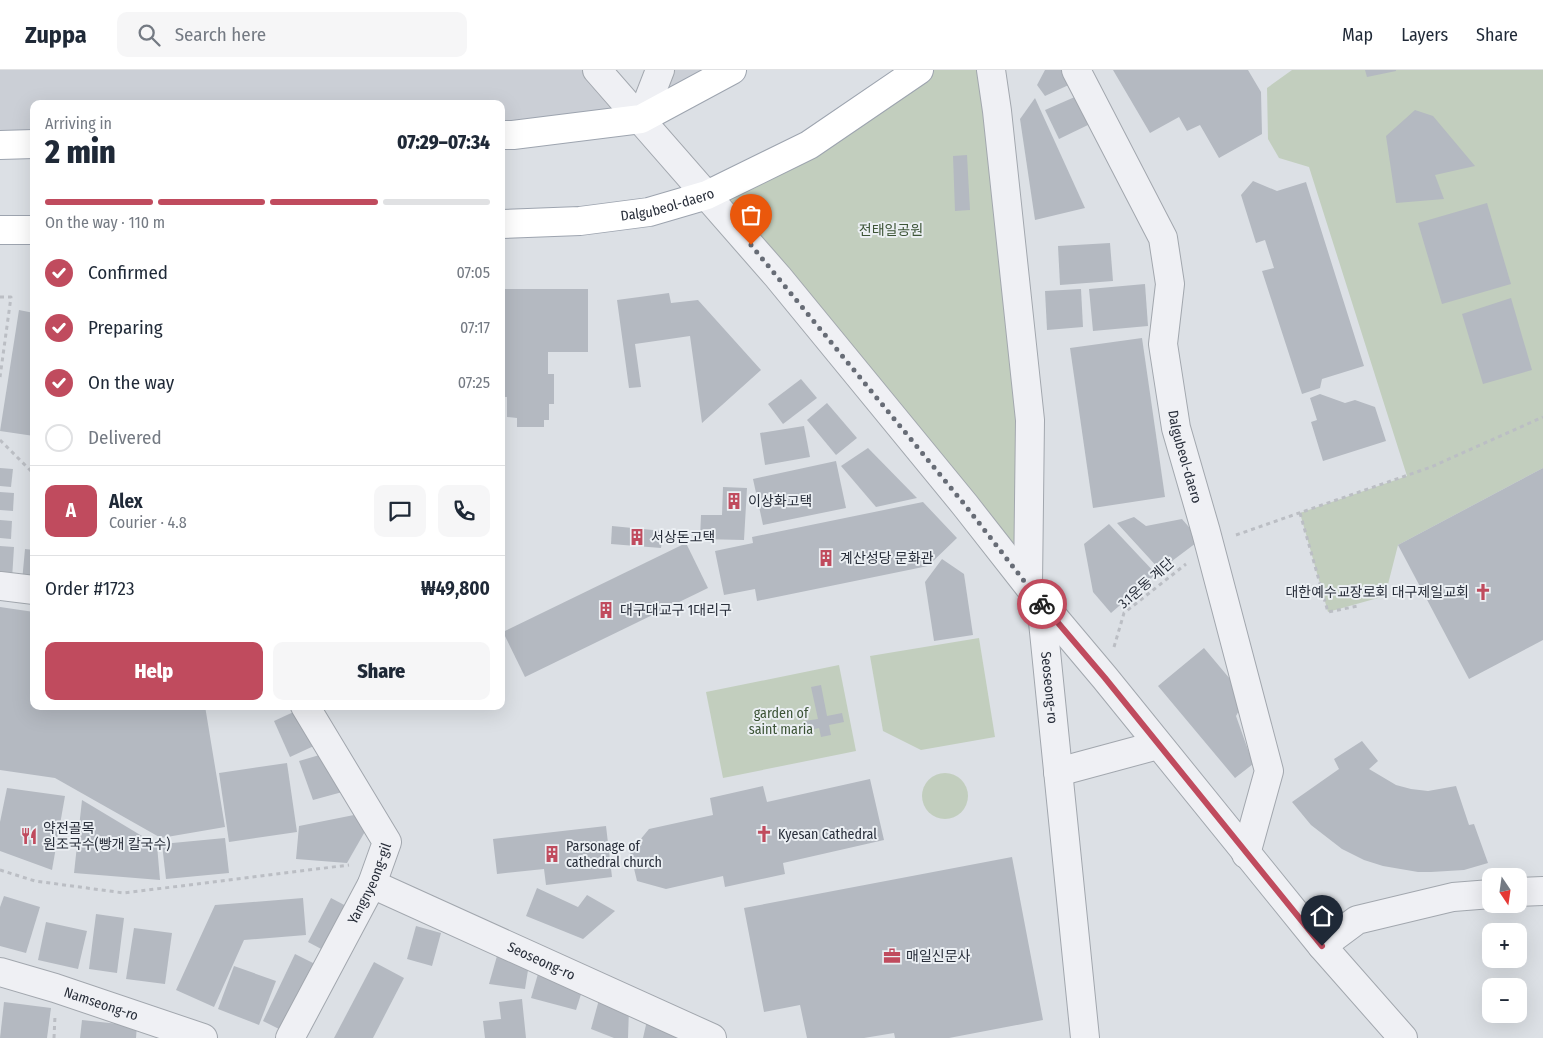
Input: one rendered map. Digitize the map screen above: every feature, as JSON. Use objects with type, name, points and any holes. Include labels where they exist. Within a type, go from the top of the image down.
[{"type":"main road","points":[[505,135],[641,119],[732,70]]},
{"type":"main road","name":"Dalgubeol-daero","points":[[505,224],[580,221],[649,212],[707,195],[808,145],[919,70]]},
{"type":"main road","points":[[0,145],[30,144]]},
{"type":"main road","points":[[0,230],[30,230]]},
{"type":"street","points":[[598,70],[784,285],[965,505],[1246,854],[1322,946],[1403,1038]]},
{"type":"street","points":[[641,119],[660,70]]},
{"type":"street","name":"Seoseong-ro","points":[[991,70],[1030,420],[1034,593],[1058,772],[1085,1038]]},
{"type":"street","name":"Dalgubeol-daero","points":[[1076,70],[1163,238],[1170,284],[1163,344],[1176,428],[1269,771],[1246,854]]},
{"type":"street","points":[[0,586],[30,590]]},
{"type":"street","name":"Yangnyeong-gil","points":[[290,1038],[376,873],[387,842],[307,710]]},
{"type":"street","points":[[1058,772],[1158,745]]},
{"type":"street","name":"Seoseong-ro","points":[[376,873],[712,1038]]},
{"type":"street","points":[[1528,892],[1543,891]]},
{"type":"street","points":[[1322,946],[1358,920],[1453,897],[1482,895]]},
{"type":"street","name":"Namseong-ro","points":[[0,972],[55,988],[203,1038]]},
{"type":"path","points":[[0,297],[10,297],[0,377]]},
{"type":"path","name":"3.1운동 계단","points":[[1105,678],[1124,613],[1209,545],[1431,468],[1543,417]]},
{"type":"path","points":[[0,440],[30,470]]},
{"type":"path","points":[[1300,513],[1328,612],[1358,606]]},
{"type":"path","points":[[0,870],[35,882],[124,893],[376,873]]},
{"type":"shaded area","points":[[0,70],[601,70],[641,119],[505,135],[505,100],[30,100],[30,143],[0,143]]},
{"type":"shaded area","points":[[658,70],[715,70],[641,119]]},
{"type":"green space","name":"전태일공원","points":[[919,70],[990,70],[1003,175],[1028,584],[707,195]]},
{"type":"green space","points":[[1292,70],[1543,70],[1543,468],[1398,545],[1385,596],[1328,612],[1300,513],[1407,476],[1309,167],[1279,158],[1268,139],[1267,88]]},
{"type":"green space","points":[[979,638],[995,737],[921,750],[883,731],[870,656]]},
{"type":"green space","name":"garden of saint maria","points":[[839,665],[856,751],[723,778],[706,692]]},
{"type":"green space","points":[[941,773],[949,773],[958,777],[964,783],[968,796],[964,809],[958,815],[949,819],[941,819],[932,815],[926,809],[922,800],[922,792],[926,783],[932,777]]},
{"type":"building","points":[[1045,70],[1067,70],[1075,82],[1045,96],[1037,85]]},
{"type":"building","points":[[1113,70],[1248,70],[1261,92],[1262,134],[1219,158],[1200,125],[1187,131],[1179,117],[1150,133]]},
{"type":"building","points":[[1365,70],[1396,70],[1396,71],[1367,77]]},
{"type":"building","points":[[1077,96],[1090,124],[1059,139],[1045,110]]},
{"type":"building","points":[[1035,98],[1085,208],[1035,220],[1020,119]]},
{"type":"building","points":[[1415,110],[1433,116],[1475,166],[1435,175],[1444,199],[1396,203],[1386,136]]},
{"type":"building","points":[[967,155],[970,210],[955,211],[953,156]]},
{"type":"building","points":[[1253,181],[1277,191],[1306,182],[1364,366],[1322,379],[1320,388],[1302,394],[1262,271],[1274,268],[1265,240],[1256,243],[1241,195]]},
{"type":"building","points":[[1487,203],[1511,284],[1442,304],[1418,223]]},
{"type":"building","points":[[1110,243],[1113,281],[1060,285],[1058,246]]},
{"type":"building","points":[[1145,284],[1148,326],[1093,331],[1089,289]]},
{"type":"building","points":[[505,289],[588,289],[588,352],[548,352],[548,374],[554,374],[554,404],[549,404],[549,420],[544,420],[544,427],[517,427],[517,418],[507,417],[507,397],[505,397]]},
{"type":"building","points":[[1081,289],[1083,327],[1047,330],[1045,291]]},
{"type":"building","points":[[669,293],[671,303],[698,300],[761,370],[702,423],[690,336],[635,344],[641,387],[629,388],[617,300]]},
{"type":"building","points":[[1511,298],[1532,370],[1483,384],[1462,314]]},
{"type":"building","points":[[19,310],[30,312],[30,435],[0,431]]},
{"type":"building","points":[[1142,338],[1165,497],[1093,508],[1070,348]]},
{"type":"building","points":[[801,379],[817,398],[783,424],[768,404]]},
{"type":"building","points":[[1320,394],[1345,403],[1355,400],[1375,407],[1386,441],[1323,461],[1311,422],[1317,420],[1310,398]]},
{"type":"building","points":[[827,403],[857,438],[836,455],[807,420]]},
{"type":"building","points":[[804,426],[810,457],[765,465],[760,433]]},
{"type":"building","points":[[868,448],[917,498],[876,507],[841,466]]},
{"type":"building","points":[[836,461],[846,508],[763,525],[753,479]]},
{"type":"building","points":[[0,468],[13,469],[11,487],[0,486]]},
{"type":"building","name":"대한예수교장로회 대구제일교회","points":[[1543,468],[1543,640],[1469,679],[1398,545]]},
{"type":"building","name":"이상화고택","points":[[723,487],[747,488],[744,540],[700,539],[701,515],[722,515]]},
{"type":"building","points":[[0,492],[14,493],[13,511],[0,510]]},
{"type":"building","name":"계산성당 문화관","points":[[923,502],[957,538],[928,566],[757,601],[755,589],[724,595],[715,551],[753,543],[752,537]]},
{"type":"building","points":[[1134,517],[1146,526],[1182,519],[1200,540],[1160,570],[1117,523]]},
{"type":"building","points":[[0,520],[12,521],[11,539],[0,538]]},
{"type":"building","points":[[1109,524],[1156,574],[1111,613],[1093,592],[1084,544]]},
{"type":"building","name":"서상돈고택","points":[[612,526],[663,531],[661,548],[611,544]]},
{"type":"building","name":"대구대교구 1대리구","points":[[686,543],[708,588],[525,677],[505,636],[505,631]]},
{"type":"building","points":[[0,546],[14,547],[12,579],[0,578]]},
{"type":"building","points":[[25,549],[30,550],[30,582],[22,581]]},
{"type":"building","points":[[942,559],[964,574],[973,635],[934,641],[925,582]]},
{"type":"building","points":[[0,607],[30,611],[30,710],[206,710],[225,827],[161,838],[55,778],[0,770]]},
{"type":"building","points":[[1204,648],[1246,698],[1236,716],[1253,764],[1235,778],[1158,686]]},
{"type":"building","points":[[821,685],[827,716],[842,713],[844,722],[829,725],[831,735],[821,737],[819,728],[807,731],[804,721],[818,719],[811,687]]},
{"type":"building","points":[[300,710],[316,745],[290,757],[274,721]]},
{"type":"building","points":[[1362,741],[1378,761],[1369,769],[1396,785],[1428,791],[1456,786],[1469,825],[1474,824],[1488,863],[1464,870],[1431,872],[1418,872],[1383,866],[1364,860],[1342,849],[1311,825],[1292,802],[1339,769],[1334,759]]},
{"type":"building","points":[[323,754],[346,791],[313,800],[299,761]]},
{"type":"building","points":[[287,763],[297,832],[229,842],[219,773]]},
{"type":"building","name":"Kyesan Cathedral","points":[[870,779],[884,840],[783,863],[785,874],[725,887],[723,876],[666,889],[637,881],[630,852],[649,829],[713,815],[710,798],[763,786],[767,802]]},
{"type":"building","name":"약전골목 원조국수(빵개 칼국수)","points":[[7,788],[65,796],[52,870],[0,851],[0,822]]},
{"type":"building","points":[[82,800],[157,845],[160,880],[74,873]]},
{"type":"building","points":[[364,813],[367,828],[347,863],[296,859],[299,826]]},
{"type":"building","name":"Parsonage of cathedral church","points":[[606,826],[612,877],[546,885],[544,869],[497,874],[493,839]]},
{"type":"building","points":[[225,838],[229,873],[166,879],[162,844]]},
{"type":"building","name":"매일신문사","points":[[1012,857],[1043,1020],[949,1038],[895,1038],[894,1033],[864,1038],[807,1038],[800,1005],[764,1012],[744,908]]},
{"type":"building","points":[[537,888],[578,907],[587,895],[615,911],[583,939],[526,916]]},
{"type":"building","points":[[4,896],[40,907],[26,953],[0,946],[0,907]]},
{"type":"building","points":[[303,898],[306,935],[244,940],[214,1007],[176,990],[215,905]]},
{"type":"building","points":[[331,898],[350,908],[327,952],[308,942]]},
{"type":"building","points":[[96,914],[124,918],[117,973],[89,969]]},
{"type":"building","points":[[46,922],[87,931],[78,969],[38,960]]},
{"type":"building","points":[[416,926],[441,933],[432,966],[407,959]]},
{"type":"building","points":[[134,928],[172,933],[165,984],[126,979]]},
{"type":"building","points":[[499,949],[529,964],[525,989],[489,984]]},
{"type":"building","points":[[295,954],[321,967],[289,1034],[263,1021]]},
{"type":"building","points":[[374,962],[404,978],[373,1038],[334,1038]]},
{"type":"building","points":[[234,966],[276,981],[259,1025],[218,1009]]},
{"type":"building","points":[[540,967],[583,988],[576,1010],[531,998]]},
{"type":"building","points":[[600,996],[629,1009],[628,1038],[614,1038],[591,1029]]},
{"type":"building","points":[[522,999],[526,1038],[485,1038],[483,1021],[501,1019],[499,1002]]},
{"type":"building","points":[[4,1002],[51,1008],[47,1038],[0,1038]]},
{"type":"building","points":[[648,1016],[682,1032],[679,1038],[643,1038]]},
{"type":"building","points":[[82,1020],[137,1026],[136,1038],[80,1038]]},
{"type":"way so far","points":[[751,245],[965,505],[1042,604]]},
{"type":"place","name":"이상화고택","points":[[734,501]]},
{"type":"place","name":"서상돈고택","points":[[637,537]]},
{"type":"place","name":"계산성당 문화관","points":[[826,558]]},
{"type":"place","name":"대한예수교장로회 대구제일교회","points":[[1483,592]]},
{"type":"place","name":"대구대교구 1대리구","points":[[606,610]]},
{"type":"place","name":"Kyesan Cathedral","points":[[764,834]]},
{"type":"place","name":"약전골목 원조국수(빵개 칼국수)","points":[[29,836]]},
{"type":"place","name":"Parsonage of cathedral church","points":[[552,854]]},
{"type":"place","name":"매일신문사","points":[[892,956]]},
{"type":"route","points":[[1042,604],[1105,678],[1322,946]]}]
